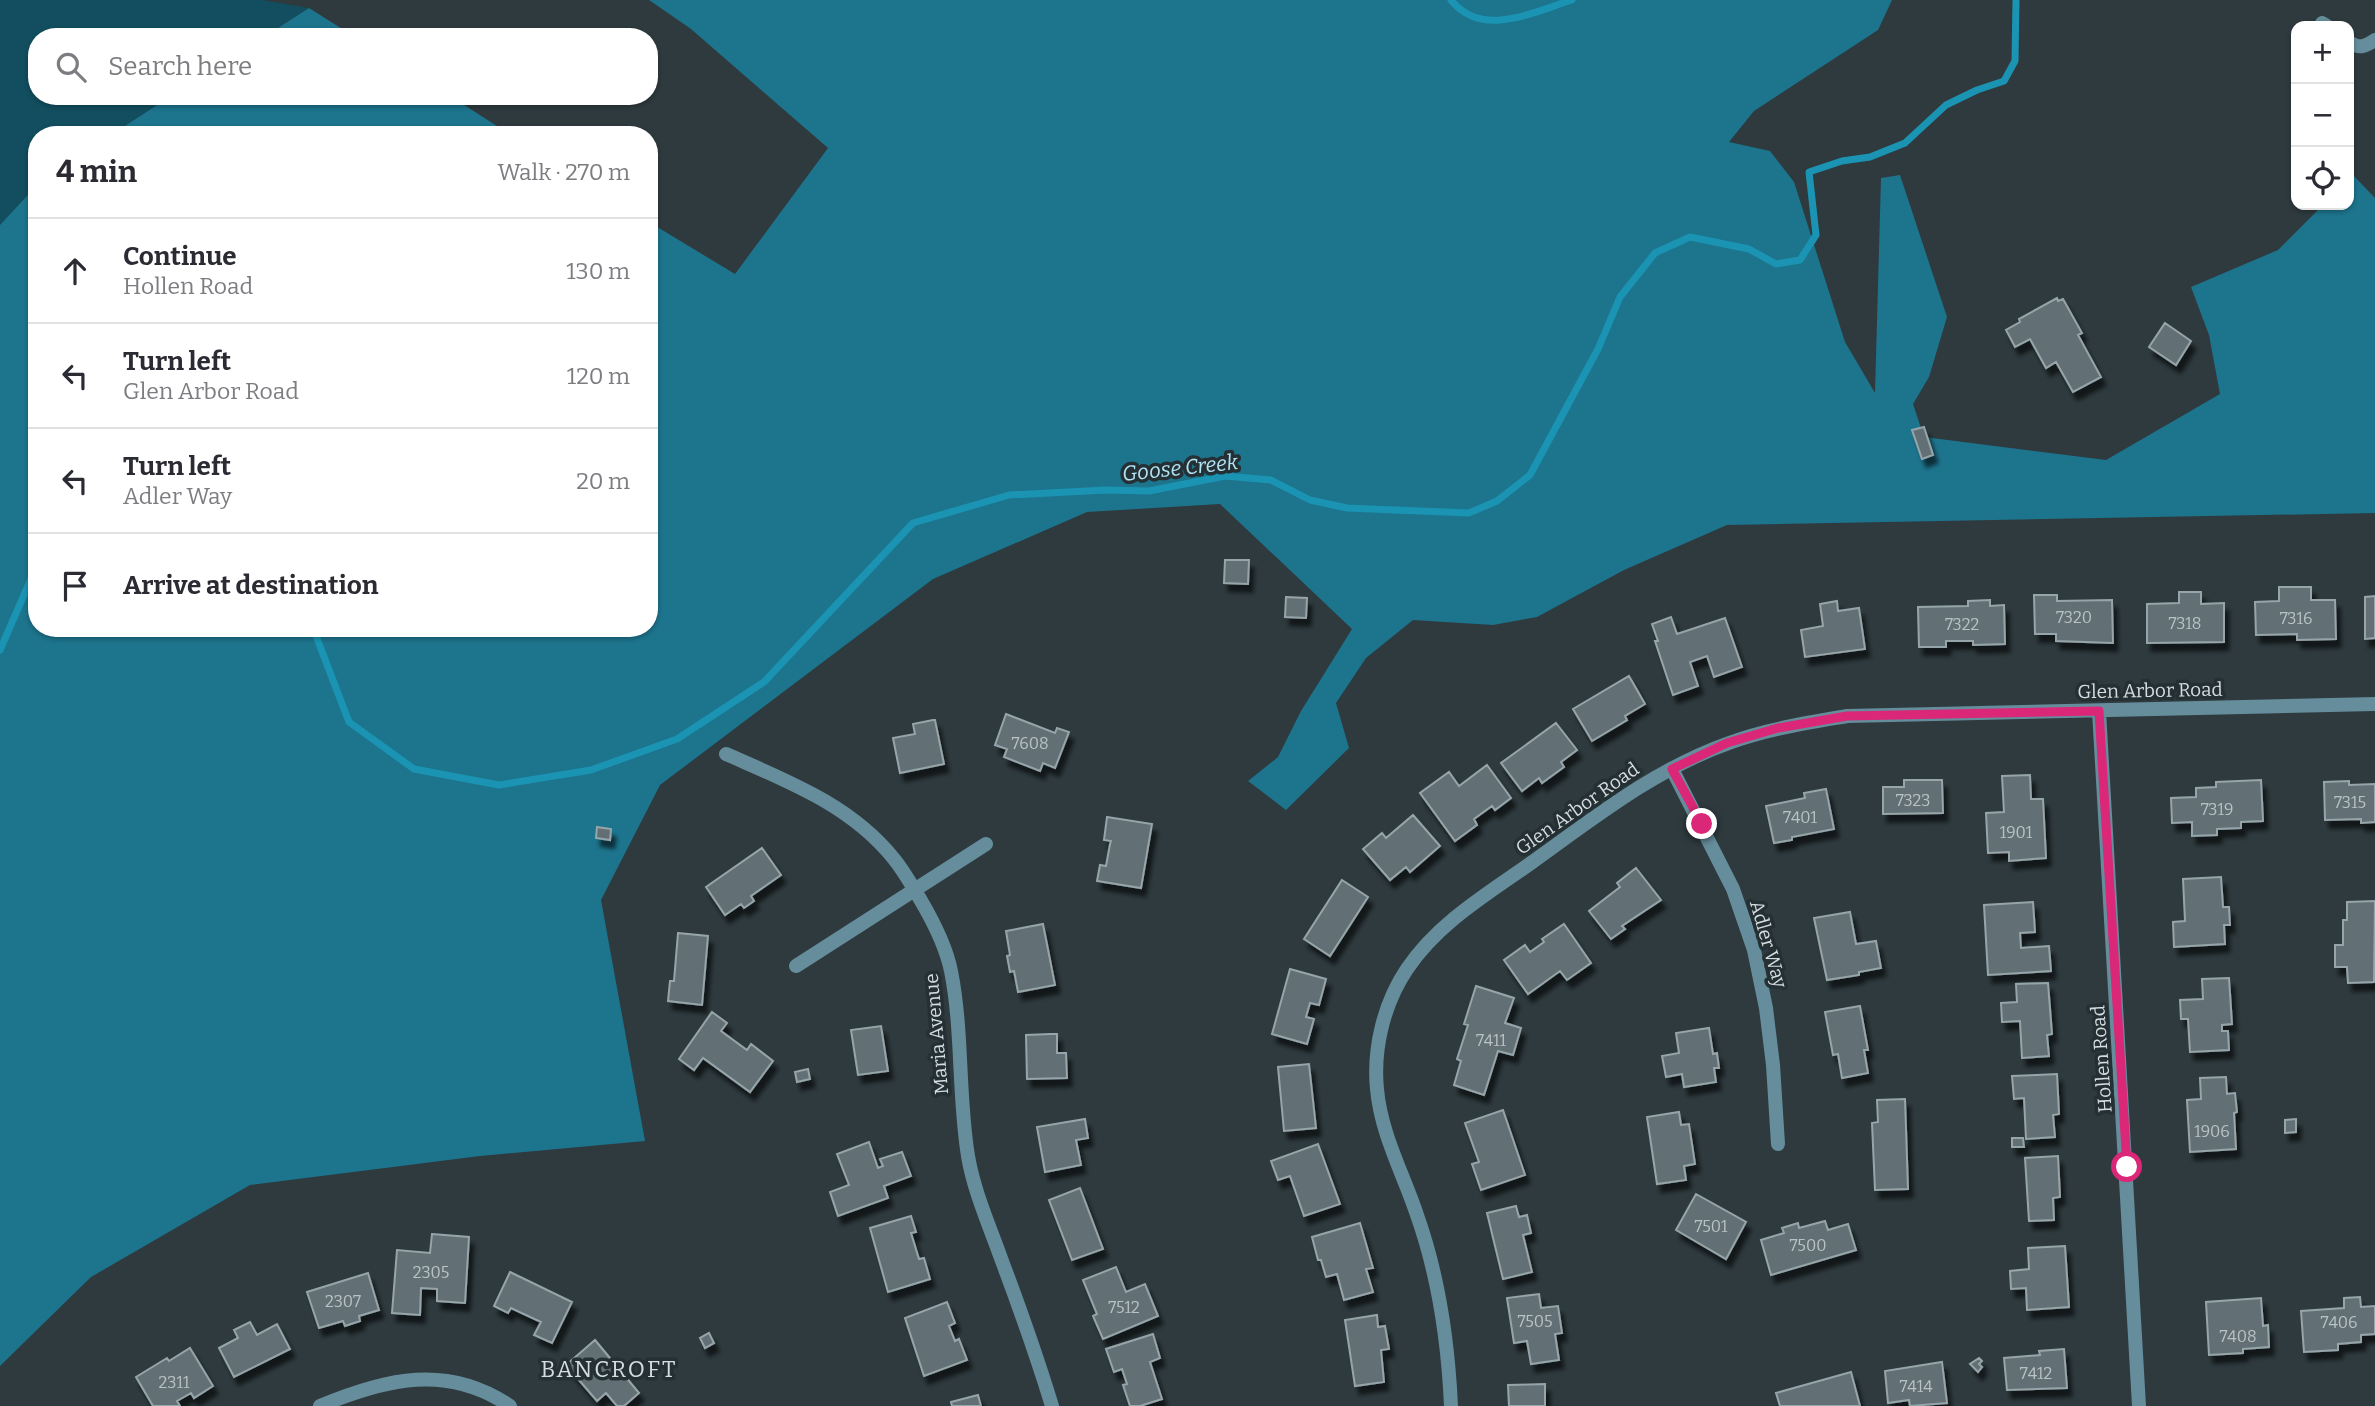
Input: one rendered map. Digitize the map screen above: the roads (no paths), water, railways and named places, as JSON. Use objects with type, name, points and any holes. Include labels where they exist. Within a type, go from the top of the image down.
[{"type":"street","points":[[2354,46],[2364,47],[2375,40]]},
{"type":"street","name":"Glen Arbor Road","points":[[1451,1406],[1449,1354],[1440,1293],[1418,1216],[1382,1123],[1377,1087],[1377,1051],[1387,1010],[1406,971],[1427,944],[1463,911],[1637,787],[1727,743],[1778,728],[1847,716],[2375,704]]},
{"type":"street","name":"Hollen Road","points":[[2099,711],[2139,1406]]},
{"type":"street","name":"Maria Avenue","points":[[726,754],[803,788],[833,805],[870,834],[895,859],[933,921],[951,970],[958,1020],[964,1119],[977,1191],[1033,1345],[1052,1406]]},
{"type":"street","name":"Adler Way","points":[[1672,769],[1733,889],[1754,950],[1768,1020],[1778,1144]]},
{"type":"street","points":[[796,965],[986,844]]},
{"type":"street","points":[[320,1406],[373,1386],[418,1379],[453,1382],[471,1387],[489,1393],[510,1406]]},
{"type":"waterway","name":"Goose Creek","points":[[1451,0],[1464,12],[1493,20],[1525,16],[1572,0]]},
{"type":"waterway","name":"Goose Creek","points":[[316,637],[349,722],[414,769],[499,785],[591,770],[677,739],[764,682],[913,523],[1009,495],[1106,490],[1149,491],[1225,476],[1271,480],[1310,500],[1347,508],[1469,513],[1497,501],[1530,475],[1598,349],[1620,297],[1655,253],[1690,237],[1749,249],[1776,264],[1800,260],[1816,235],[1809,172],[1842,161],[1870,157],[1905,143],[1946,105],[2004,81],[2015,61],[2016,0]]},
{"type":"waterway","name":"Goose Creek","points":[[0,650],[28,586]]},
{"type":"district","name":"BANCROFT","points":[[609,1369]]}]
